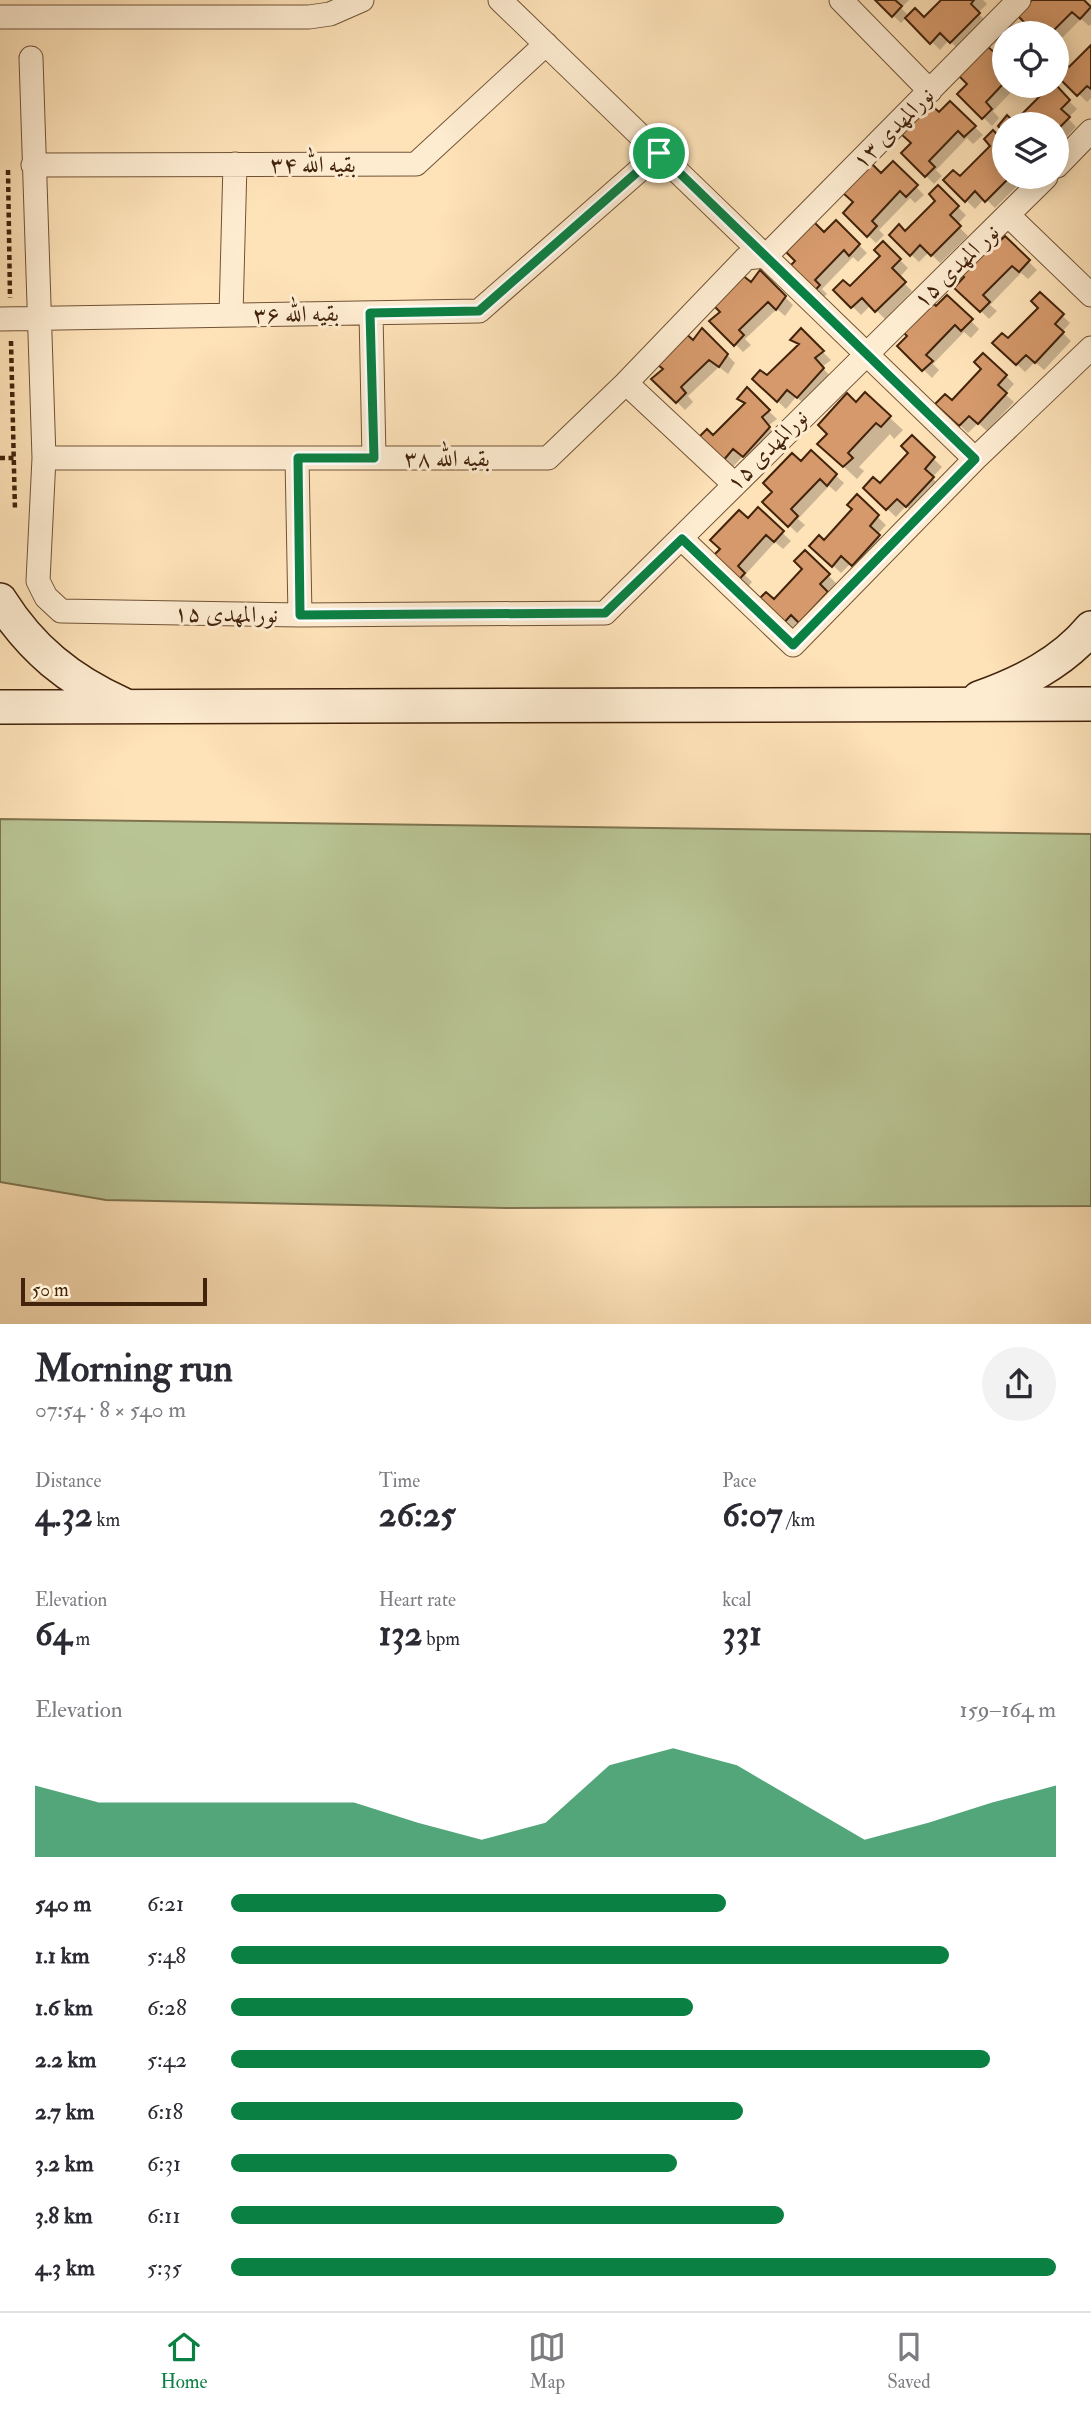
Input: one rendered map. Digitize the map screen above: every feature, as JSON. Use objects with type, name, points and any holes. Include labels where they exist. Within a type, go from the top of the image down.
[{"type":"street","points":[[0,17],[309,17],[330,14],[362,0]]},
{"type":"street","points":[[500,0],[975,459]]},
{"type":"street","points":[[841,0],[930,91]]},
{"type":"street","name":"نورالمهدی ۱۳","points":[[766,256],[1019,0]]},
{"type":"street","name":"بقیه الله ۳۴","points":[[33,165],[416,164],[546,44]]},
{"type":"street","points":[[31,58],[44,458]]},
{"type":"street","points":[[1069,154],[1091,131]]},
{"type":"street","name":"بقیه الله ۳۶","points":[[0,319],[479,311],[659,153]]},
{"type":"street","points":[[231,315],[235,164]]},
{"type":"street","name":"نور المهدی ۱۵","points":[[865,353],[1034,189]]},
{"type":"street","points":[[1008,215],[1091,295]]},
{"type":"street","name":"بقیه الله ۳۸","points":[[44,458],[548,458],[626,383],[747,258],[766,256]]},
{"type":"street","points":[[370,313],[374,458]]},
{"type":"street","points":[[682,539],[793,645],[975,459],[1091,348]]},
{"type":"street","name":"نورالمهدی ۱۵","points":[[44,458],[38,581],[46,597],[61,611],[300,615],[605,613],[682,539],[733,483],[865,353]]},
{"type":"street","points":[[626,383],[733,483]]},
{"type":"street","points":[[298,458],[300,615]]},
{"type":"street","points":[[0,600],[17,628],[47,659],[87,688],[127,707]]},
{"type":"street","points":[[962,705],[1040,672],[1091,628]]},
{"type":"street","points":[[0,707],[1091,704]]},
{"type":"green space","points":[[0,819],[1091,834],[1091,1206],[506,1208],[106,1200],[0,1182]]},
{"type":"building","points":[[875,0],[895,0],[902,6],[892,17]]},
{"type":"building","points":[[941,0],[974,0],[971,4],[980,13],[950,43],[940,33],[930,44],[905,18],[915,8],[924,17]]},
{"type":"building","points":[[1032,0],[1084,0],[1091,7],[1080,19],[1072,12],[1063,21],[1023,21],[1017,15]]},
{"type":"building","points":[[1091,45],[1091,89],[1087,86],[1077,96],[1069,88],[1069,67]]},
{"type":"building","points":[[987,46],[992,50],[992,96],[986,102],[992,109],[982,119],[957,94],[967,84],[958,75]]},
{"type":"building","points":[[1038,98],[1070,100],[1061,109],[1064,112],[1024,112]]},
{"type":"building","points":[[950,101],[976,126],[964,137],[958,131],[929,161],[935,167],[925,177],[901,153],[911,143],[901,134],[930,104],[939,112]]},
{"type":"building","points":[[992,131],[992,189],[998,189],[985,202],[975,191],[965,202],[943,180],[953,170],[960,176],[990,146],[984,139]]},
{"type":"building","points":[[893,161],[918,185],[906,197],[900,191],[872,221],[877,226],[867,237],[843,213],[853,202],[843,193],[872,164],[881,173]]},
{"type":"building","points":[[938,185],[959,206],[950,215],[961,226],[931,256],[920,245],[910,256],[889,235],[899,224],[905,231],[935,201],[929,194]]},
{"type":"building","points":[[836,220],[860,244],[849,256],[844,250],[815,280],[820,285],[810,296],[785,271],[795,261],[786,252],[814,222],[824,232]]},
{"type":"building","points":[[1005,236],[1030,260],[1019,272],[1012,266],[983,295],[990,302],[980,312],[954,288],[964,277],[956,269],[984,239],[993,248]]},
{"type":"building","points":[[883,241],[901,259],[892,268],[906,282],[875,312],[862,298],[851,308],[833,290],[843,280],[850,286],[880,256],[874,250]]},
{"type":"building","points":[[760,270],[786,296],[776,310],[768,302],[739,330],[744,335],[734,346],[709,321],[720,312],[711,303],[741,274],[751,282]]},
{"type":"building","points":[[1040,292],[1064,314],[1055,324],[1064,332],[1035,363],[1026,355],[1016,365],[992,343],[1002,333],[1008,338],[1038,308],[1031,301]]},
{"type":"building","points":[[947,295],[973,319],[961,331],[955,325],[926,355],[933,361],[922,371],[897,346],[907,336],[898,327],[927,298],[936,306]]},
{"type":"building","points":[[702,328],[728,354],[719,367],[709,360],[681,387],[686,393],[676,403],[651,379],[663,369],[653,361],[683,331],[693,340]]},
{"type":"building","points":[[801,328],[824,351],[815,358],[824,368],[797,398],[787,390],[777,402],[752,379],[760,370],[767,375],[799,344],[790,340]]},
{"type":"building","points":[[983,353],[1007,375],[998,385],[1007,393],[978,424],[969,416],[959,426],[935,404],[945,394],[952,400],[981,369],[974,362]]},
{"type":"building","points":[[747,387],[770,410],[762,417],[770,427],[743,457],[733,449],[723,461],[698,438],[707,429],[713,435],[745,403],[737,399]]},
{"type":"building","points":[[865,392],[891,416],[881,427],[876,423],[848,453],[853,458],[843,467],[817,444],[827,434],[818,425],[847,393],[856,402]]},
{"type":"building","points":[[912,435],[935,457],[925,469],[934,477],[906,507],[897,499],[886,510],[863,488],[873,477],[880,483],[908,453],[901,446]]},
{"type":"building","points":[[811,450],[837,474],[827,486],[820,479],[791,509],[798,516],[788,527],[762,502],[772,492],[763,483],[792,453],[801,461]]},
{"type":"building","points":[[857,494],[879,515],[870,526],[880,535],[852,566],[841,556],[832,567],[809,546],[819,535],[824,540],[852,509],[847,505]]},
{"type":"building","points":[[758,507],[784,531],[774,542],[766,535],[738,566],[745,573],[735,584],[709,560],[720,549],[710,540],[739,510],[748,518]]},
{"type":"building","points":[[805,550],[830,574],[820,584],[828,592],[799,623],[791,615],[782,625],[757,601],[766,592],[774,599],[802,569],[794,561]]},
{"type":"route","points":[[659,153],[975,459],[793,645],[682,539],[605,613],[300,615],[298,458],[374,458],[370,313],[479,311],[659,153]]}]
